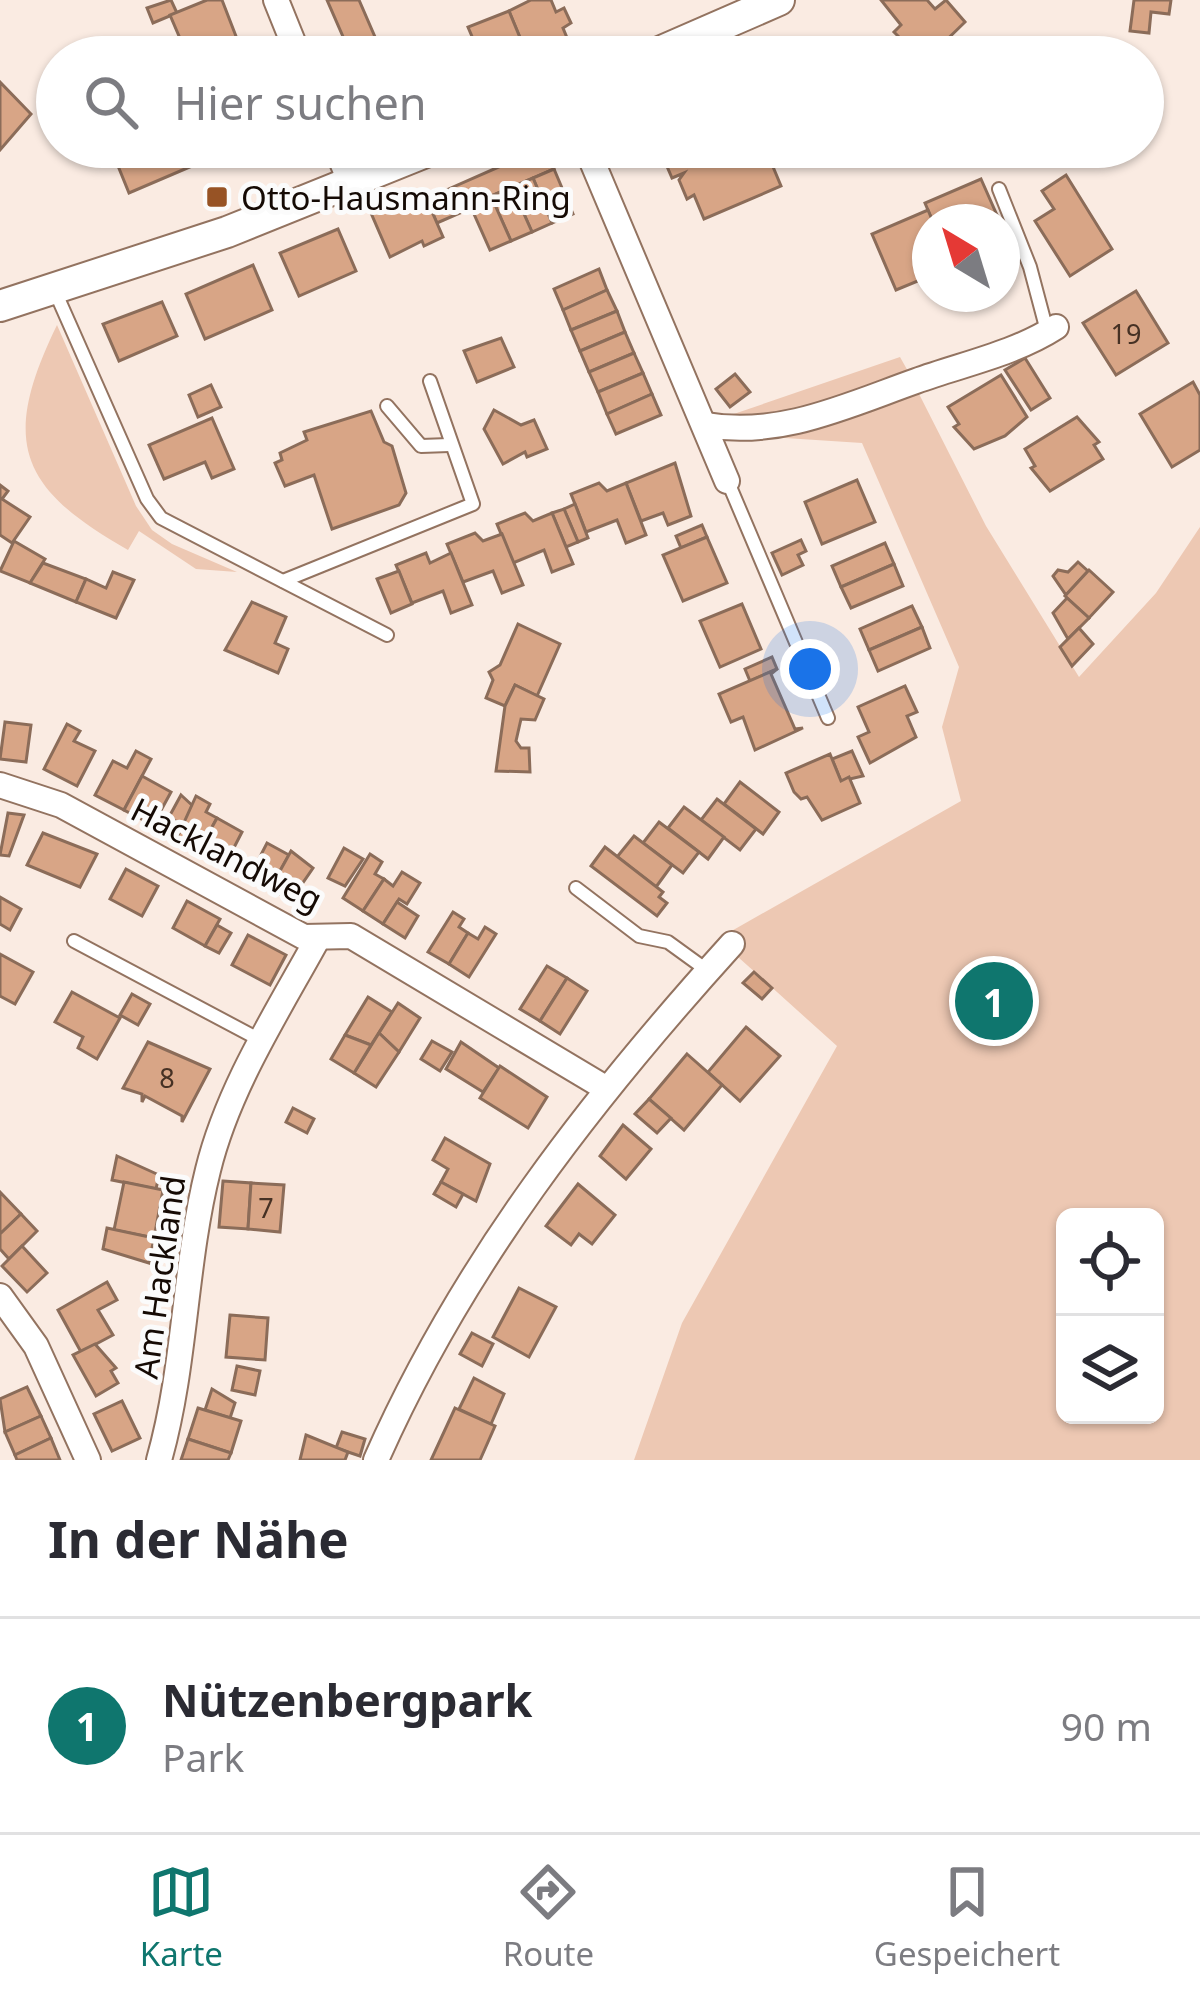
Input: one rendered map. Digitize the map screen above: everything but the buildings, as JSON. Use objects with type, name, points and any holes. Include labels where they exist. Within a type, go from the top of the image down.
[{"type":"street","points":[[276,0],[291,36]]},
{"type":"street","points":[[696,36],[779,0]]},
{"type":"street","points":[[345,168],[351,184]]},
{"type":"street","points":[[0,306],[389,168]]},
{"type":"street","points":[[595,168],[727,481]]},
{"type":"street","points":[[706,424],[733,430],[842,410],[1052,330]]},
{"type":"street","name":"Hacklandweg","points":[[0,785],[62,805],[304,937],[351,936],[607,1089]]},
{"type":"street","name":"Am Hackland","points":[[159,1460],[178,1387],[188,1262],[209,1164],[262,1041],[318,938]]},
{"type":"street","points":[[376,1460],[434,1341],[489,1249],[607,1089],[732,944]]},
{"type":"street","points":[[0,1296],[36,1346],[88,1460]]},
{"type":"lane","points":[[999,189],[1052,330]]},
{"type":"lane","points":[[54,288],[160,518],[387,635]]},
{"type":"lane","points":[[283,581],[473,504],[430,381]]},
{"type":"lane","points":[[387,406],[421,446],[449,445]]},
{"type":"lane","points":[[727,481],[828,718]]},
{"type":"lane","points":[[576,888],[639,936],[668,941],[708,970]]},
{"type":"lane","points":[[74,941],[262,1041]]},
{"type":"shaded area","points":[[57,325],[136,506],[152,530],[172,544],[237,572],[196,569],[139,531],[128,550],[63,505],[43,482],[30,458],[26,431],[39,366]]},
{"type":"shaded area","points":[[900,357],[909,373],[806,411],[727,422],[725,417]]},
{"type":"shaded area","points":[[917,390],[986,526],[1079,677],[1156,593],[1200,527],[1200,1460],[634,1460],[682,1323],[837,1046],[738,957],[744,948],[728,933],[961,801],[942,727],[959,667],[862,443],[753,436]]},
{"type":"place","name":"Otto-Hausmann-Ring","points":[[217,197]]},
{"type":"place","name":"Nützenbergpark","points":[[994,1001]]}]
